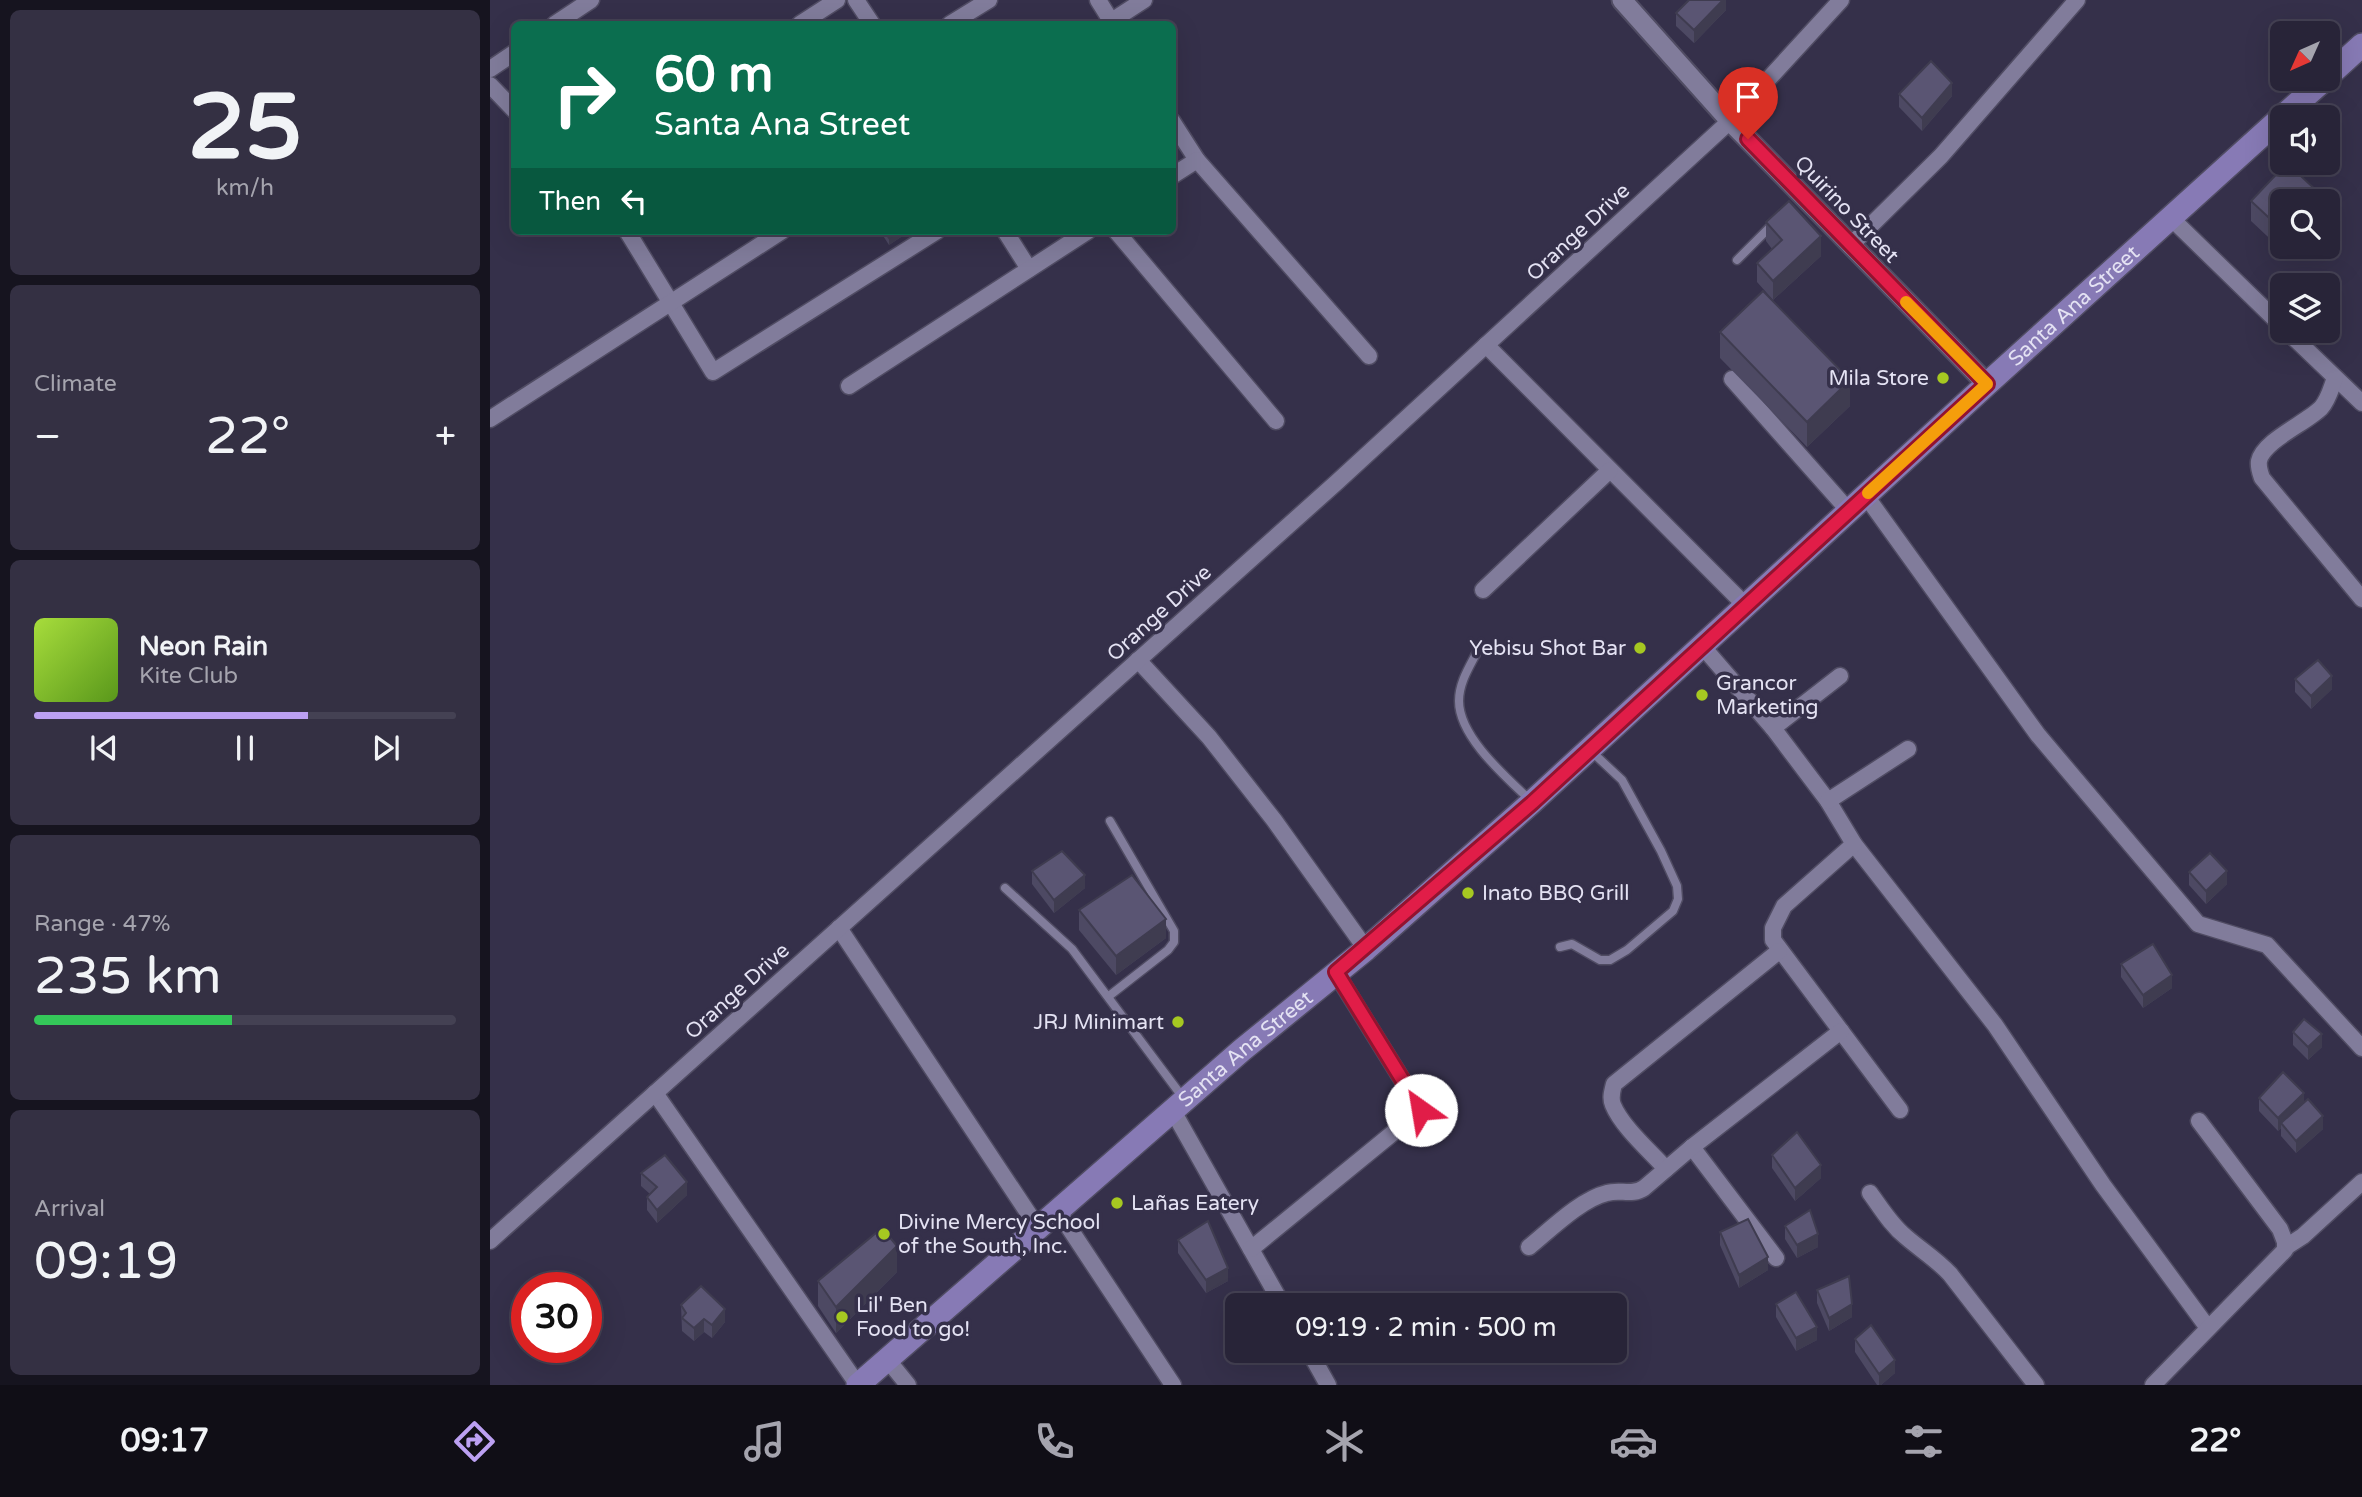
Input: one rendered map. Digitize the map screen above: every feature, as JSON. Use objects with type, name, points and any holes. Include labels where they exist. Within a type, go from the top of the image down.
[{"type":"main road","name":"Santa Ana Street","points":[[2340,65],[2362,45]]},
{"type":"main road","name":"Santa Ana Street","points":[[2296,105],[2311,91]]},
{"type":"main road","name":"Santa Ana Street","points":[[858,1385],[1532,803],[2270,128]]},
{"type":"street","points":[[560,21],[591,0]]},
{"type":"street","points":[[805,21],[837,0]]},
{"type":"street","points":[[856,0],[870,21]]},
{"type":"street","points":[[955,21],[989,0]]},
{"type":"street","points":[[1098,0],[1109,21]]},
{"type":"street","points":[[1115,21],[1144,0]]},
{"type":"street","name":"Quirino Street","points":[[1622,0],[1796,200],[1850,246],[1987,384]]},
{"type":"street","name":"Orange Drive","points":[[490,1241],[1138,660],[1730,121],[1841,0]]},
{"type":"street","points":[[1850,246],[1941,156],[2077,0]]},
{"type":"street","points":[[490,69],[511,55]]},
{"type":"street","points":[[490,85],[511,107]]},
{"type":"street","points":[[1176,127],[1197,160],[1369,356]]},
{"type":"street","points":[[1176,173],[1197,160]]},
{"type":"street","points":[[2171,218],[2270,314]]},
{"type":"street","points":[[630,235],[713,372],[931,235]]},
{"type":"street","points":[[490,419],[776,235]]},
{"type":"street","points":[[1007,235],[1029,269]]},
{"type":"street","points":[[849,386],[1082,235]]},
{"type":"street","points":[[1119,235],[1276,421]]},
{"type":"street","points":[[2300,343],[2362,403]]},
{"type":"street","points":[[1486,345],[1746,606]]},
{"type":"street","points":[[2335,377],[2323,406],[2269,447],[2259,460],[2259,469],[2262,478],[2362,599]]},
{"type":"street","points":[[1732,379],[1857,503],[2038,735],[2198,924],[2267,945],[2362,1048]]},
{"type":"street","points":[[1483,590],[1610,470]]},
{"type":"street","points":[[1703,647],[1773,727],[1828,801],[1854,844],[1995,1025],[2103,1185],[2208,1328]]},
{"type":"street","points":[[1138,660],[1209,737],[1366,948]]},
{"type":"street","points":[[1773,727],[1840,676]]},
{"type":"street","points":[[1828,801],[1908,749]]},
{"type":"street","points":[[1854,844],[1784,906],[1773,928],[1773,940],[1900,1110]]},
{"type":"street","points":[[839,928],[1038,1228]]},
{"type":"street","points":[[1666,1169],[1614,1107],[1611,1095],[1614,1084],[1779,951]]},
{"type":"street","points":[[1251,1249],[1421,1110],[1336,972]]},
{"type":"street","points":[[1529,1247],[1590,1200],[1605,1193],[1638,1192],[1841,1031]]},
{"type":"street","points":[[654,1093],[858,1385]]},
{"type":"street","points":[[1179,1106],[1276,1293]]},
{"type":"street","points":[[2199,1121],[2280,1229],[2286,1247]]},
{"type":"street","points":[[1692,1147],[1776,1258]]},
{"type":"street","points":[[2152,1385],[2286,1247],[2303,1236],[2362,1182]]},
{"type":"street","points":[[1870,1192],[1894,1226],[1950,1274],[2036,1385]]},
{"type":"street","points":[[1058,1211],[1173,1385]]},
{"type":"street","points":[[887,1359],[908,1385]]},
{"type":"street","points":[[1316,1363],[1328,1385]]},
{"type":"lane","points":[[1737,260],[1783,214]]},
{"type":"lane","points":[[1478,650],[1462,681],[1459,702],[1464,722],[1492,763],[1532,803]]},
{"type":"lane","points":[[1560,947],[1572,944],[1600,960],[1610,960],[1627,950],[1673,911],[1678,899],[1677,886],[1622,780],[1590,749]]},
{"type":"lane","points":[[1109,996],[1168,950],[1174,942],[1174,931],[1110,821]]},
{"type":"lane","points":[[1005,888],[1072,949],[1109,996],[1179,1106]]},
{"type":"building","points":[[1689,0],[1723,0],[1694,30],[1676,13]]},
{"type":"building","points":[[1931,61],[1952,83],[1922,118],[1899,94]]},
{"type":"building","points":[[2276,175],[2300,175],[2315,189],[2270,189],[2270,219],[2251,201]]},
{"type":"building","points":[[1789,201],[1821,236],[1773,281],[1757,263],[1782,240],[1766,222]]},
{"type":"building","points":[[1763,291],[1850,380],[1807,422],[1720,332]]},
{"type":"building","points":[[2318,660],[2332,676],[2311,696],[2295,679]]},
{"type":"building","points":[[1062,851],[1085,875],[1054,900],[1032,871]]},
{"type":"building","points":[[2210,853],[2227,871],[2206,891],[2189,872]]},
{"type":"building","points":[[1132,875],[1166,919],[1116,956],[1079,910]]},
{"type":"building","points":[[2153,944],[2172,975],[2143,995],[2121,964]]},
{"type":"building","points":[[2304,1019],[2322,1034],[2308,1047],[2293,1032]]},
{"type":"building","points":[[2283,1072],[2304,1093],[2278,1118],[2259,1098]]},
{"type":"building","points":[[2308,1099],[2323,1116],[2296,1141],[2281,1123]]},
{"type":"building","points":[[1797,1132],[1821,1165],[1795,1188],[1772,1155]]},
{"type":"building","points":[[665,1155],[687,1182],[657,1210],[647,1197],[657,1187],[641,1173]]},
{"type":"building","points":[[1810,1210],[1818,1234],[1797,1245],[1785,1226]]},
{"type":"building","points":[[1748,1219],[1768,1257],[1739,1275],[1720,1232]]},
{"type":"building","points":[[1208,1221],[1228,1268],[1206,1280],[1178,1240]]},
{"type":"building","points":[[882,1228],[897,1246],[836,1307],[818,1281]]},
{"type":"building","points":[[1849,1276],[1852,1304],[1829,1318],[1817,1290]]},
{"type":"building","points":[[701,1286],[725,1309],[712,1325],[704,1319],[694,1328],[682,1318],[686,1313],[681,1305]]},
{"type":"building","points":[[1796,1292],[1817,1327],[1796,1338],[1776,1304]]},
{"type":"building","points":[[1871,1325],[1895,1360],[1879,1374],[1855,1339]]},
{"type":"slow traffic","points":[[1868,493],[1987,384],[1906,302]]},
{"type":"place","name":"Mila Store","points":[[1943,378]]},
{"type":"place","name":"Yebisu Shot Bar","points":[[1640,648]]},
{"type":"place","name":"Grancor Marketing","points":[[1702,695]]},
{"type":"place","name":"Inato BBQ Grill","points":[[1468,893]]},
{"type":"place","name":"JRJ Minimart","points":[[1178,1022]]},
{"type":"place","name":"Lañas Eatery","points":[[1117,1203]]},
{"type":"place","name":"Divine Mercy School of the South, Inc.","points":[[884,1234]]},
{"type":"place","name":"Lil' Ben Food to go!","points":[[842,1317]]},
{"type":"route","points":[[1421,1110],[1336,972],[1532,803],[1987,384],[1748,139]]}]
